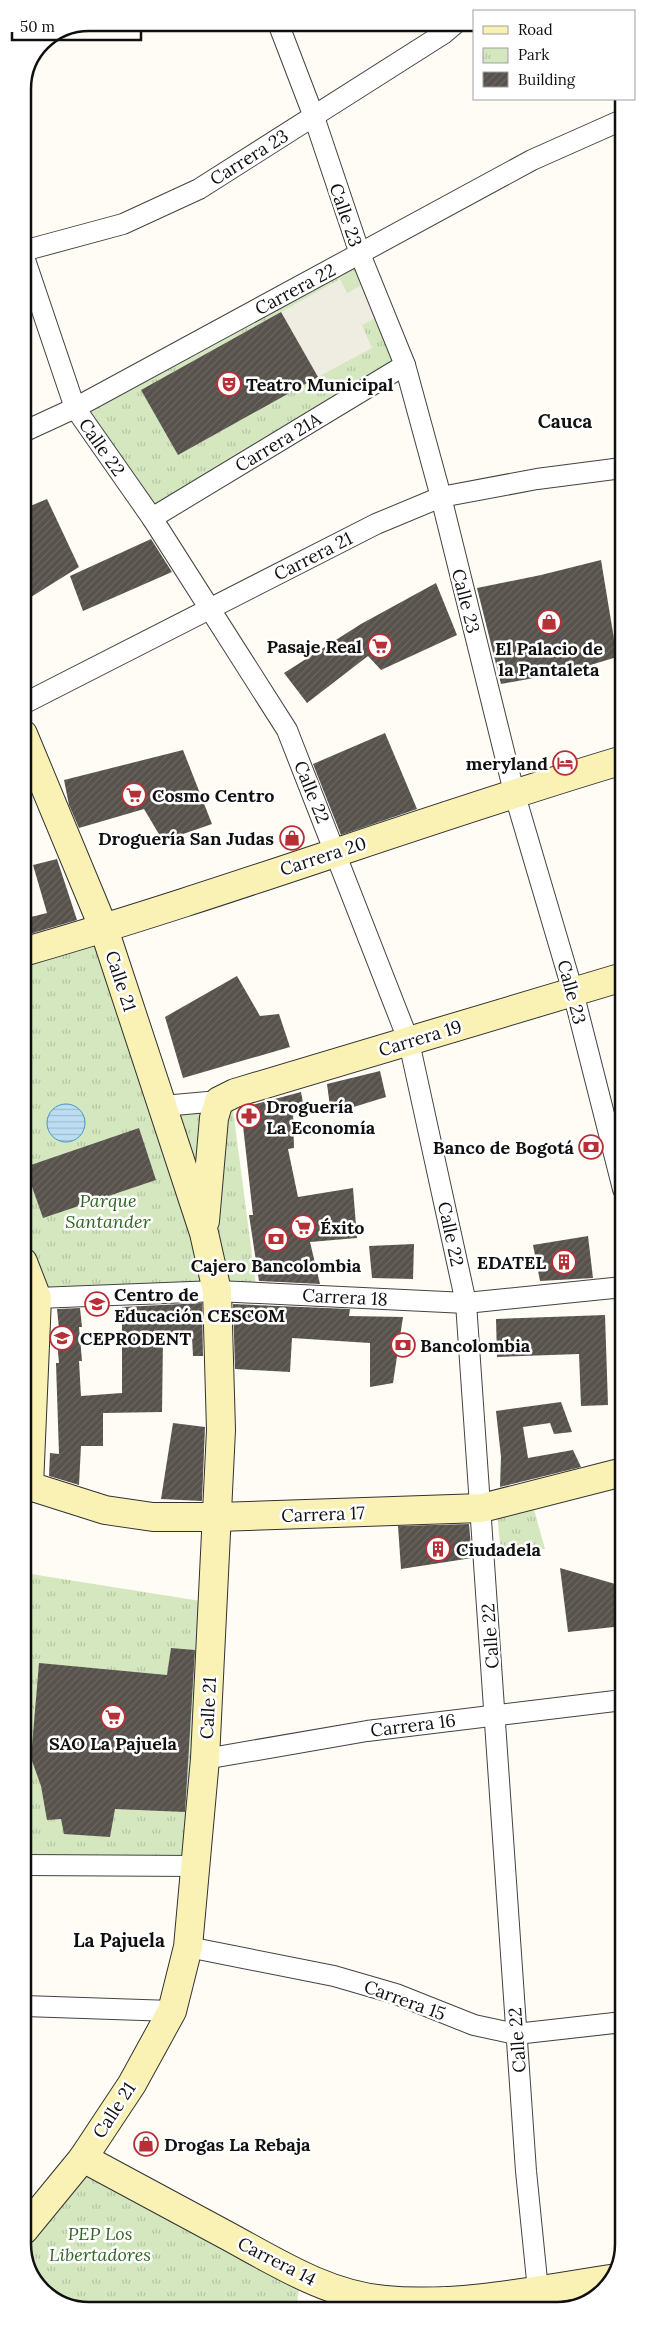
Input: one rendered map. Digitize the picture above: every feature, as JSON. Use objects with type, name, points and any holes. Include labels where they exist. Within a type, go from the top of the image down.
[{"type":"main road","name":"Calle 21","points":[[31,753],[104,929],[204,1233],[217,1291],[221,1430],[205,1759],[188,1947],[172,2010],[132,2084],[83,2158]]},
{"type":"main road","name":"Carrera 20","points":[[31,950],[104,929],[514,792],[615,762]]},
{"type":"main road","name":"Carrera 19","points":[[219,1101],[234,1093],[615,979]]},
{"type":"main road","name":"Calle 21","points":[[204,1233],[214,1118],[219,1101]]},
{"type":"main road","points":[[31,1283],[37,1298],[31,1400]]},
{"type":"main road","name":"Carrera 17","points":[[31,1487],[105,1510],[153,1517],[216,1517],[482,1508],[615,1474]]},
{"type":"main road","points":[[31,2221],[83,2158]]},
{"type":"main road","name":"Carrera 14","points":[[83,2158],[301,2275],[349,2294],[384,2300],[429,2302],[539,2300],[600,2282]]},
{"type":"street","name":"Calle 23","points":[[281,31],[314,117],[360,254],[405,365],[514,792],[573,992],[615,1157]]},
{"type":"street","name":"Carrera 23","points":[[31,250],[122,224],[199,189],[447,31]]},
{"type":"street","name":"Carrera 22","points":[[31,428],[75,408],[532,160],[615,123]]},
{"type":"street","name":"Calle 22","points":[[31,276],[75,408],[152,518],[287,730],[336,851],[409,1042],[466,1303],[482,1508],[526,2171],[539,2300]]},
{"type":"street","name":"Carrera 21A","points":[[152,518],[405,365]]},
{"type":"street","name":"Carrera 21","points":[[31,700],[376,524],[440,497],[537,478],[615,469]]},
{"type":"street","points":[[163,1106],[219,1101]]},
{"type":"street","name":"Carrera 18","points":[[37,1298],[217,1291],[466,1303],[615,1288]]},
{"type":"street","name":"Carrera 16","points":[[205,1759],[367,1731],[615,1701]]},
{"type":"street","points":[[31,1865],[196,1866]]},
{"type":"street","name":"Carrera 15","points":[[188,1947],[334,1976],[396,1994],[474,2025],[516,2034],[615,2023]]},
{"type":"street","points":[[31,2006],[172,2010]]},
{"type":"green space","points":[[360,254],[405,365],[152,518],[75,408]]},
{"type":"green space","name":"Parque Santander","points":[[104,929],[163,1106],[231,1095],[257,1293],[37,1298],[31,1283],[31,950]]},
{"type":"green space","points":[[533,1506],[545,1549],[501,1553],[497,1514]]},
{"type":"green space","points":[[31,1574],[213,1603],[196,1866],[31,1865]]},
{"type":"green space","name":"PEP Los Libertadores","points":[[83,2158],[301,2275],[297,2302],[86,2302],[74,2300],[57,2292],[39,2273],[32,2255],[31,2221]]},
{"type":"shaded area","points":[[340,279],[347,293],[370,281],[384,314],[362,325],[372,348],[318,377],[281,312]]},
{"type":"water","points":[[66,1104],[79,1110],[85,1123],[79,1136],[66,1142],[53,1136],[47,1123],[53,1110]]},
{"type":"building","name":"Teatro Municipal","points":[[281,312],[318,377],[178,455],[141,390]]},
{"type":"building","points":[[47,499],[79,567],[31,597],[31,506]]},
{"type":"building","points":[[151,539],[172,572],[83,611],[70,576]]},
{"type":"building","name":"El Palacio de la Pantaleta","points":[[601,560],[615,645],[615,658],[567,672],[501,684],[477,588]]},
{"type":"building","name":"Pasaje Real","points":[[436,583],[457,635],[381,670],[368,656],[307,703],[284,673],[361,624]]},
{"type":"building","points":[[385,733],[417,809],[341,835],[313,764]]},
{"type":"building","name":"Cosmo Centro","points":[[183,750],[212,824],[163,841],[144,809],[79,828],[69,805],[64,780]]},
{"type":"building","points":[[57,859],[77,920],[31,934],[31,917],[47,913],[33,865]]},
{"type":"building","points":[[237,976],[260,1016],[279,1014],[290,1047],[183,1078],[165,1017]]},
{"type":"building","points":[[380,1071],[386,1097],[331,1114],[327,1084]]},
{"type":"building","points":[[301,1092],[304,1108],[293,1111],[294,1148],[288,1149],[298,1197],[353,1188],[357,1238],[310,1242],[320,1284],[259,1281],[249,1215],[253,1215],[241,1108]]},
{"type":"building","points":[[139,1128],[156,1180],[43,1218],[31,1184],[31,1165]]},
{"type":"building","name":"EDATEL","points":[[588,1236],[593,1278],[540,1281],[533,1245]]},
{"type":"building","points":[[414,1244],[413,1279],[372,1278],[369,1246]]},
{"type":"building","points":[[202,1303],[203,1356],[193,1356],[192,1337],[163,1338],[162,1412],[103,1413],[103,1446],[81,1446],[79,1485],[49,1476],[50,1453],[59,1454],[56,1363],[59,1363],[56,1330],[59,1329],[57,1309],[80,1308],[82,1327],[79,1327],[82,1361],[79,1361],[81,1396],[122,1393],[122,1307]]},
{"type":"building","points":[[233,1304],[350,1309],[349,1316],[403,1317],[393,1383],[370,1387],[370,1343],[292,1338],[290,1372],[235,1369]]},
{"type":"building","points":[[605,1315],[608,1405],[581,1406],[579,1354],[497,1357],[496,1319]]},
{"type":"building","points":[[561,1402],[572,1432],[554,1434],[550,1423],[523,1427],[528,1458],[573,1450],[581,1467],[500,1487],[501,1457],[496,1411]]},
{"type":"building","points":[[173,1423],[205,1427],[202,1501],[161,1499]]},
{"type":"building","name":"Ciudadela","points":[[469,1524],[472,1558],[401,1569],[398,1526]]},
{"type":"building","points":[[560,1568],[615,1584],[615,1627],[568,1632]]},
{"type":"building","name":"SAO La Pajuela","points":[[171,1648],[195,1650],[185,1812],[115,1809],[110,1837],[64,1834],[61,1819],[47,1820],[41,1786],[31,1758],[39,1663],[167,1675]]},
{"type":"place","name":"Teatro Municipal","points":[[229,384]]},
{"type":"place","name":"El Palacio de la Pantaleta","points":[[549,622]]},
{"type":"place","name":"Pasaje Real","points":[[380,646]]},
{"type":"place","name":"meryland","points":[[565,763]]},
{"type":"place","name":"Cosmo Centro","points":[[134,795]]},
{"type":"place","name":"Droguería San Judas","points":[[292,838]]},
{"type":"place","name":"Droguería La Economía","points":[[249,1116]]},
{"type":"place","name":"Banco de Bogotá","points":[[591,1147]]},
{"type":"place","name":"Éxito","points":[[303,1227]]},
{"type":"place","name":"Cajero Bancolombia","points":[[276,1239]]},
{"type":"place","name":"EDATEL","points":[[564,1262]]},
{"type":"place","name":"Centro de Educación CESCOM","points":[[97,1304]]},
{"type":"place","name":"CEPRODENT","points":[[62,1338]]},
{"type":"place","name":"Bancolombia","points":[[403,1345]]},
{"type":"place","name":"Ciudadela","points":[[438,1549]]},
{"type":"place","name":"SAO La Pajuela","points":[[113,1717]]},
{"type":"place","name":"Drogas La Rebaja","points":[[146,2144]]},
{"type":"district","name":"Cauca","points":[[565,421]]},
{"type":"district","name":"La Pajuela","points":[[119,1940]]}]
